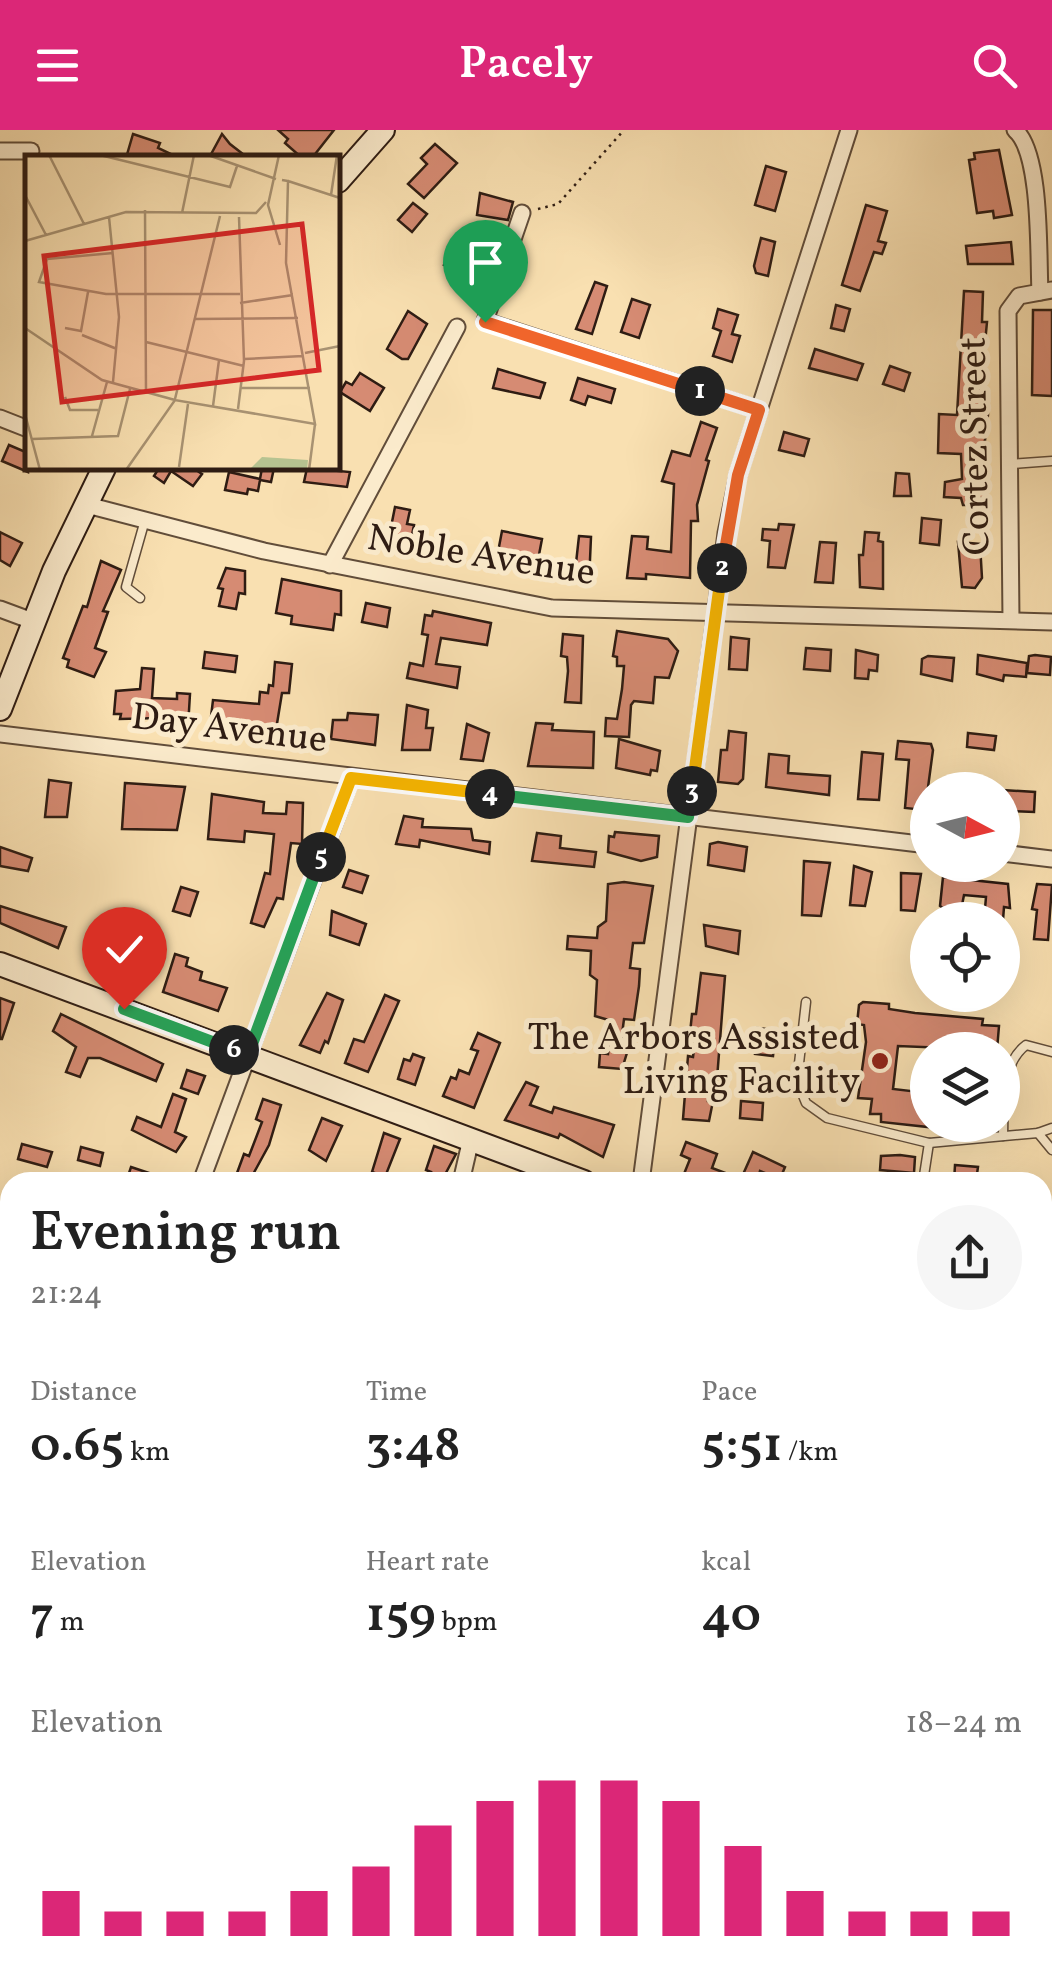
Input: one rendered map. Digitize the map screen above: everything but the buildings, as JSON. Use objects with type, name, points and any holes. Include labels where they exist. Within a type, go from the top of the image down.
[{"type":"street","points":[[340,179],[383,130]]},
{"type":"street","points":[[641,1172],[735,489],[849,130]]},
{"type":"street","points":[[1016,130],[1028,145],[1046,291]]},
{"type":"street","points":[[0,151],[31,151]]},
{"type":"street","points":[[522,213],[485,322],[759,410]]},
{"type":"street","name":"Cortez Street","points":[[1010,620],[1008,311],[1019,296],[1046,291]]},
{"type":"street","points":[[330,564],[457,327]]},
{"type":"street","points":[[0,418],[25,428]]},
{"type":"street","points":[[0,710],[103,470]]},
{"type":"street","name":"Noble Avenue","points":[[87,505],[330,564],[552,608],[1052,622]]},
{"type":"street","points":[[0,609],[35,622]]},
{"type":"street","name":"Day Avenue","points":[[0,734],[910,842]]},
{"type":"street","points":[[205,1172],[351,778]]},
{"type":"street","points":[[1020,855],[1052,859]]},
{"type":"street","points":[[0,964],[558,1172]]},
{"type":"street","points":[[463,1172],[471,1139]]},
{"type":"lane","points":[[1011,464],[1052,461]]},
{"type":"lane","points":[[140,598],[126,587],[145,520]]},
{"type":"lane","points":[[806,1002],[797,1081],[806,1103],[827,1118],[853,1127],[940,1142]]},
{"type":"lane","points":[[1020,1050],[1026,1045],[1052,1052]]},
{"type":"lane","points":[[1020,1135],[1052,1128]]},
{"type":"lane","points":[[1038,1133],[1052,1150]]},
{"type":"lane","points":[[926,1172],[930,1143]]},
{"type":"path","points":[[522,213],[558,204],[624,130]]},
{"type":"place","name":"The Arbors Assisted Living Facility","points":[[880,1061]]},
{"type":"route","points":[[124,1009],[248,1055],[351,778],[688,817],[726,534],[738,475],[759,410],[485,322]]}]
